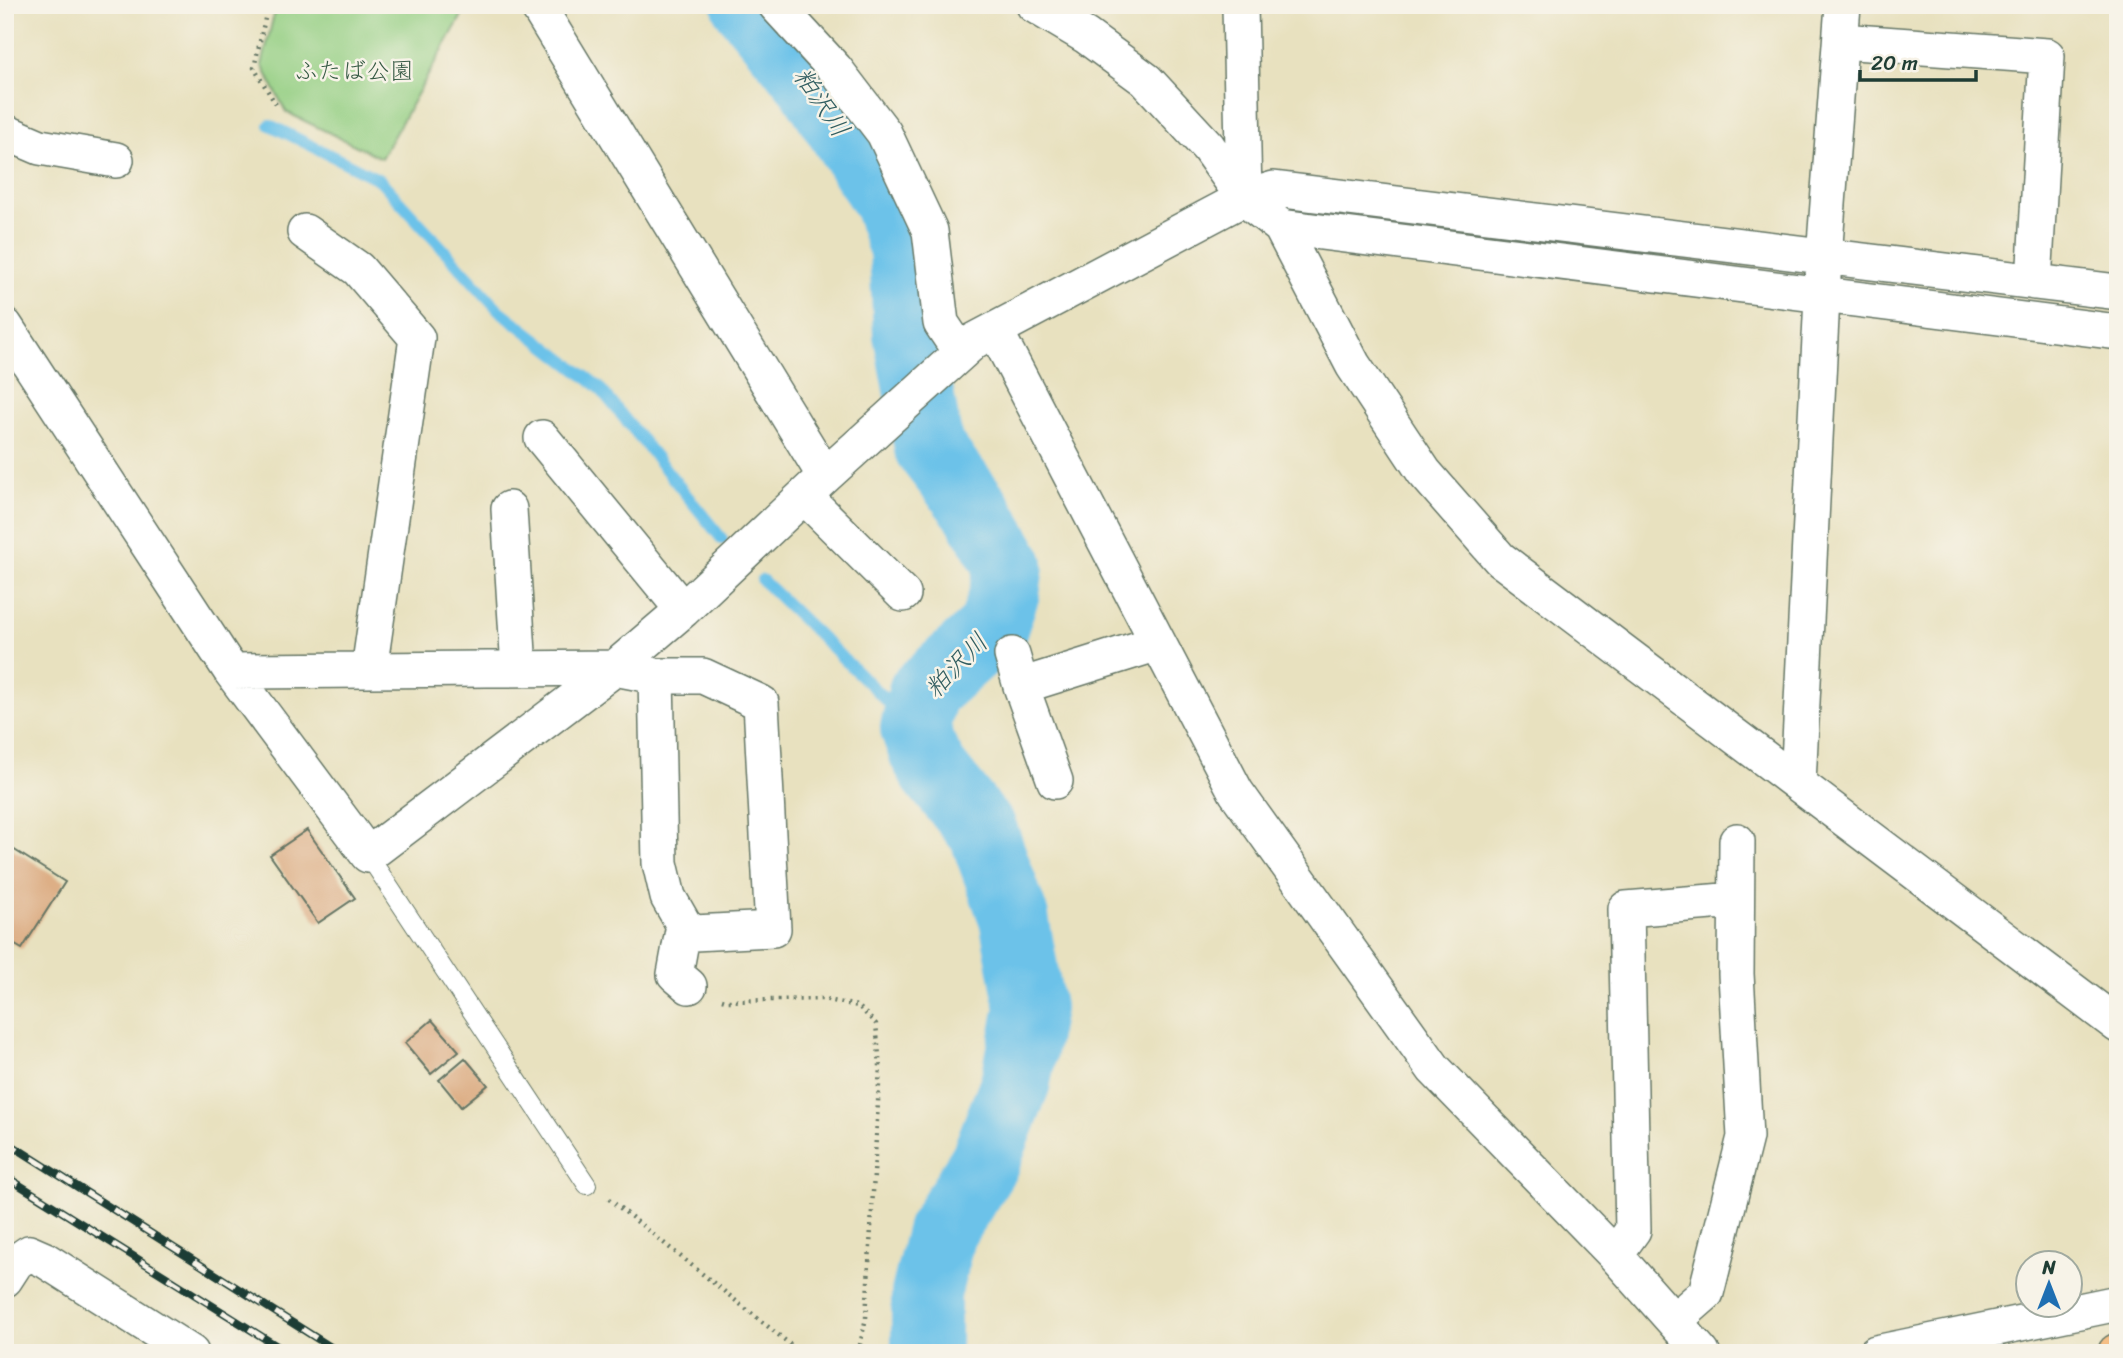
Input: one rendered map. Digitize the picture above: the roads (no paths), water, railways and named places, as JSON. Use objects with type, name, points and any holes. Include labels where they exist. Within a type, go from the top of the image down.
[{"type":"street","points":[[537,5],[815,487],[903,594]]},
{"type":"street","points":[[776,5],[835,69],[884,133],[930,231],[941,323],[961,353]]},
{"type":"street","points":[[1034,5],[1086,36],[1146,80],[1208,147],[1244,198],[1281,227],[1353,365],[1424,472],[1500,559],[2118,1025]]},
{"type":"street","points":[[1240,5],[1244,198]]},
{"type":"street","points":[[1798,783],[1824,257],[1843,5]]},
{"type":"street","points":[[1841,41],[2047,56],[2034,282]]},
{"type":"street","points":[[5,132],[40,147],[116,160]]},
{"type":"street","points":[[5,326],[230,671],[368,855],[615,668],[683,610],[974,341],[1244,198],[1274,189],[2118,292]]},
{"type":"street","points":[[1281,227],[2118,332]]},
{"type":"street","points":[[305,232],[358,269],[417,338],[369,670]]},
{"type":"street","points":[[995,330],[1236,792],[1434,1069],[1615,1255],[1702,1353]]},
{"type":"street","points":[[542,438],[683,610]]},
{"type":"street","points":[[509,509],[519,669]]},
{"type":"street","points":[[1055,781],[1016,671],[1158,643]]},
{"type":"street","points":[[230,671],[615,668],[656,676],[703,676],[761,703],[773,929],[694,933],[684,925],[668,897],[660,863],[656,676]]},
{"type":"street","points":[[1674,1321],[1706,1293],[1745,1137],[1736,974],[1737,841]]},
{"type":"street","points":[[1615,1255],[1633,1230],[1626,909],[1737,900]]},
{"type":"street","points":[[684,925],[675,974],[689,986]]},
{"type":"street","points":[[5,1279],[16,1262],[29,1253],[45,1260],[191,1353]]},
{"type":"street","points":[[1876,1353],[2118,1303]]},
{"type":"lane","points":[[368,855],[587,1185]]},
{"type":"waterway","name":"粕沢川","points":[[747,5],[812,83],[887,201],[904,250],[908,334],[929,448],[977,510],[1009,565],[1005,592],[992,630],[923,692],[915,728],[934,771],[983,832],[1014,918],[1030,1008],[1016,1081],[985,1161],[941,1232],[926,1294],[926,1353]]},
{"type":"waterway","points":[[270,125],[380,180],[499,310],[599,387],[722,539]]},
{"type":"waterway","points":[[762,580],[915,728]]},
{"type":"railway","points":[[5,1141],[340,1353]]},
{"type":"railway","points":[[5,1176],[288,1353]]},
{"type":"park label","name":"ふたば公園","points":[[354,71]]}]
